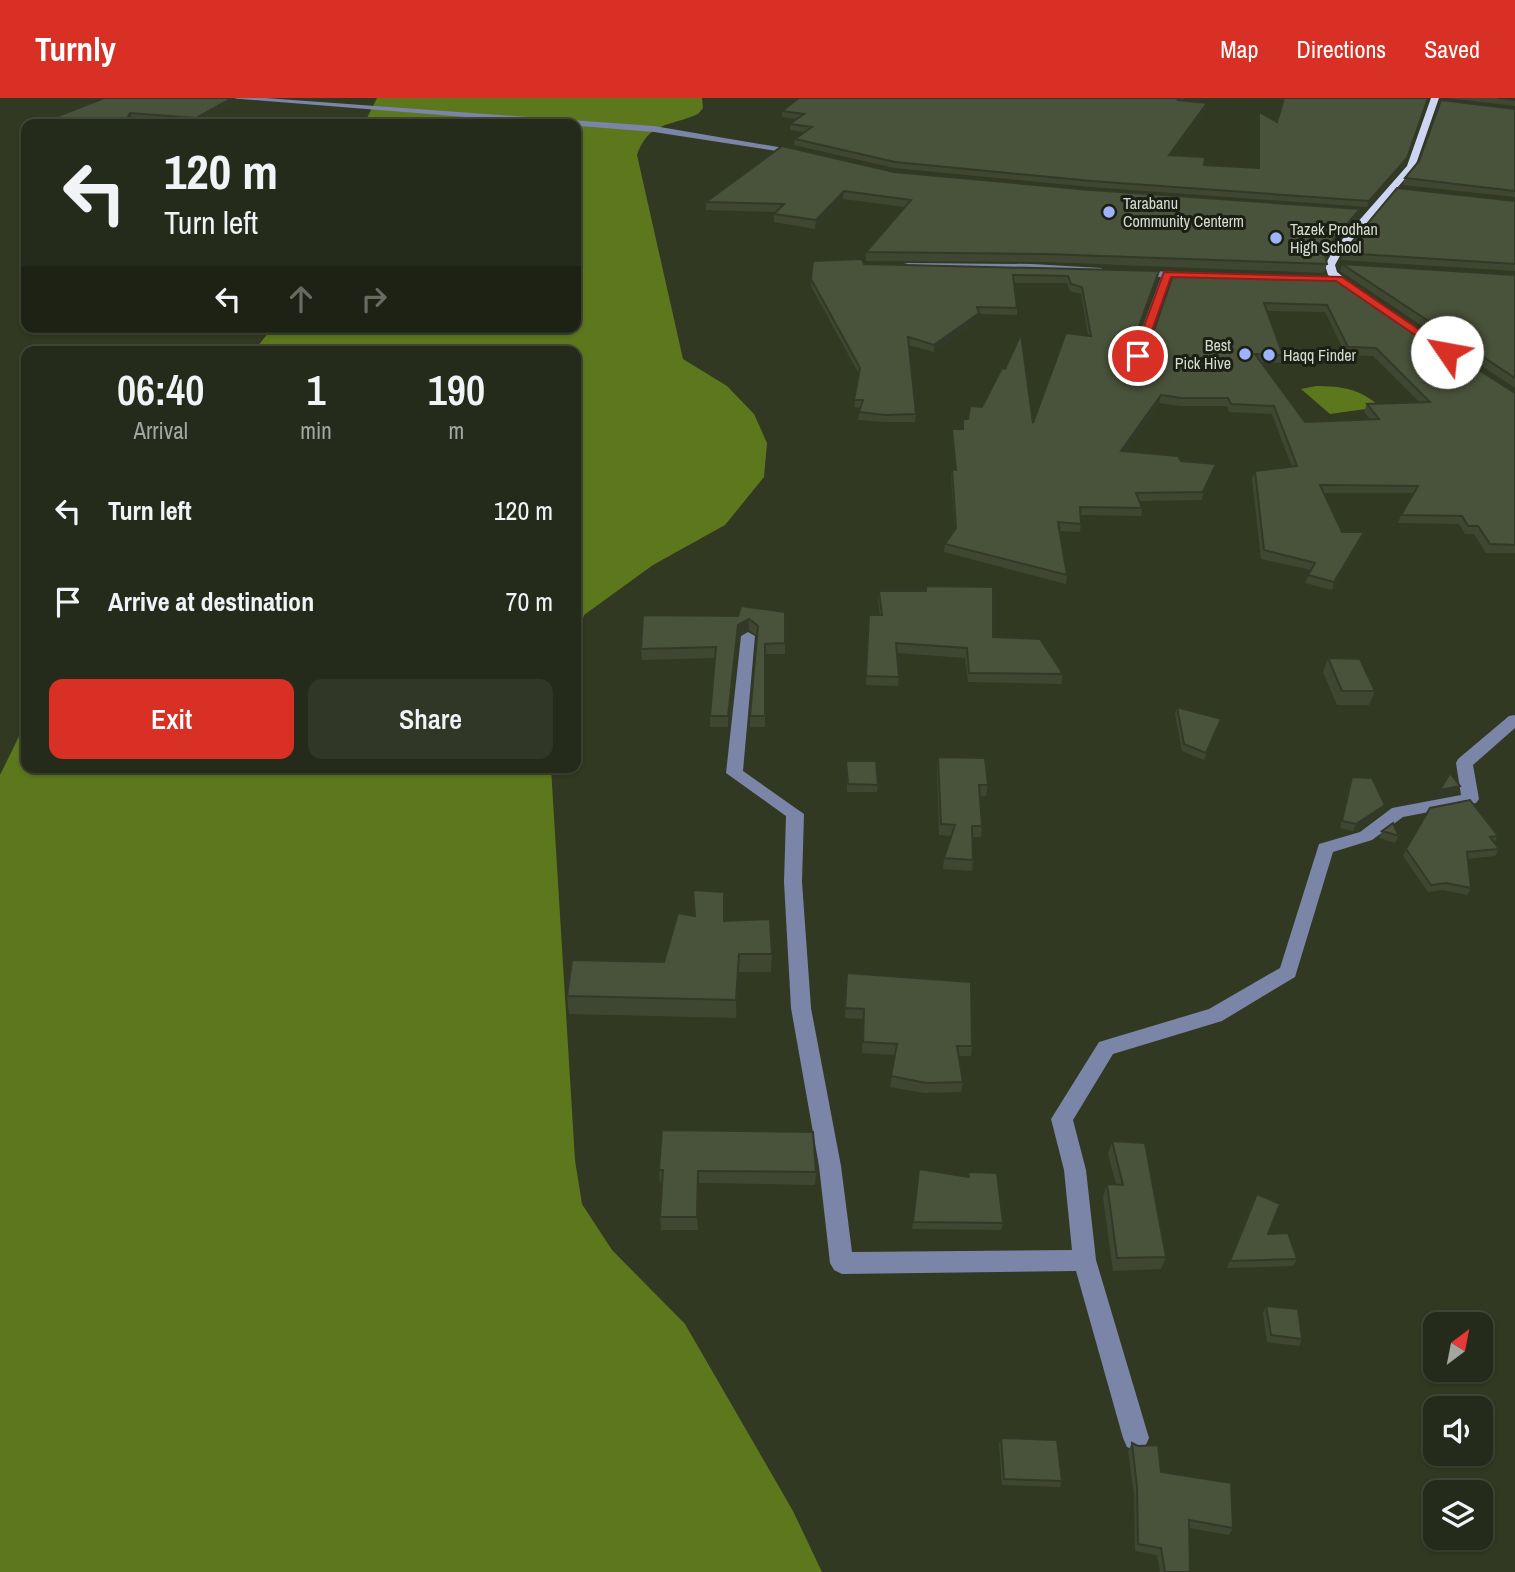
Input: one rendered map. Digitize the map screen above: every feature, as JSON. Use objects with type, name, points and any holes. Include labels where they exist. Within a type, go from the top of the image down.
[{"type":"main road","points":[[1367,299],[1332,273],[1330,265],[1338,251],[1389,189],[1411,167],[1435,100]]},
{"type":"street","points":[[232,98],[504,119]]},
{"type":"street","points":[[1435,100],[1446,103]]},
{"type":"street","points":[[581,124],[654,129],[816,155]]},
{"type":"street","points":[[1389,189],[1402,191]]},
{"type":"street","points":[[1357,212],[1370,212]]},
{"type":"street","points":[[1330,265],[1344,266]]},
{"type":"street","points":[[895,266],[991,266],[1113,271]]},
{"type":"street","points":[[1127,272],[1207,275]]},
{"type":"street","points":[[1131,375],[1167,274]]},
{"type":"street","points":[[1325,278],[1339,279]]},
{"type":"street","points":[[748,636],[734,773],[795,814],[793,882],[801,1008],[830,1166],[842,1263],[1085,1260]]},
{"type":"street","points":[[1136,1438],[1085,1260],[1075,1170],[1062,1119],[1106,1048],[1215,1016],[1288,972],[1325,848],[1366,836],[1398,812],[1471,799],[1464,763],[1515,720]]},
{"type":"shaded area","points":[[377,98],[702,98],[703,108],[698,114],[654,131],[642,144],[637,155],[683,359],[727,386],[754,414],[767,443],[764,477],[725,525],[653,565],[584,615],[581,626],[581,346],[258,346],[268,333],[581,333],[581,119],[366,119]]},
{"type":"shaded area","points":[[1316,386],[1351,390],[1366,396],[1380,407],[1330,414],[1301,389]]},
{"type":"shaded area","points":[[21,732],[21,773],[551,773],[575,1160],[582,1204],[612,1250],[685,1324],[793,1511],[822,1572],[0,1572],[0,775]]},
{"type":"building","points":[[104,98],[232,98],[196,118],[130,113],[126,119],[51,119]]},
{"type":"building","points":[[799,98],[1180,98],[1178,100],[1207,103],[1169,155],[1205,157],[1204,165],[1259,168],[1259,112],[1277,122],[1284,98],[1428,98],[1407,158],[1369,201],[1091,181],[895,162],[795,139],[812,127],[790,124],[804,114],[782,111]]},
{"type":"building","points":[[1441,100],[1515,109],[1515,191],[1405,178],[1419,161]]},
{"type":"building","points":[[782,146],[894,172],[1091,190],[1360,209],[1334,239],[1325,255],[1327,264],[1046,254],[866,252],[911,200],[844,191],[816,220],[774,214],[784,204],[706,202]]},
{"type":"building","points":[[1397,188],[1515,201],[1515,264],[1343,253]]},
{"type":"building","points":[[862,259],[864,264],[1159,271],[1124,367],[1131,373],[1141,368],[1174,272],[1341,278],[1398,319],[1515,393],[1515,545],[1490,544],[1478,526],[1468,526],[1462,516],[1401,515],[1418,486],[1320,485],[1342,532],[1364,532],[1334,582],[1308,575],[1315,563],[1264,550],[1255,471],[1297,466],[1274,406],[1231,404],[1228,398],[1181,398],[1161,395],[1121,451],[1178,456],[1181,461],[1216,464],[1203,492],[1136,493],[1142,508],[1080,507],[1081,524],[1058,522],[1067,575],[945,544],[956,528],[952,469],[956,470],[952,429],[963,429],[963,419],[968,419],[970,406],[982,407],[1002,368],[1005,369],[1021,334],[1033,423],[1066,333],[1091,336],[1082,287],[1071,284],[1068,276],[1013,275],[1017,308],[977,307],[979,313],[934,345],[908,337],[916,414],[885,415],[859,412],[863,400],[854,400],[860,368],[811,279],[813,261]],"holes":[[[1264,303],[1327,305],[1348,347],[1376,348],[1430,402],[1367,404],[1379,419],[1305,422],[1255,354],[1283,355]]]},
{"type":"building","points":[[1342,264],[1515,275],[1515,378]]},
{"type":"building","points":[[926,586],[993,587],[993,637],[1040,639],[1063,674],[969,673],[967,648],[896,643],[899,677],[866,676],[869,615],[882,615],[879,591],[926,591]]},
{"type":"building","points":[[741,606],[785,612],[785,643],[765,644],[765,716],[750,716],[758,626],[749,619],[738,625],[728,716],[710,716],[716,647],[641,649],[643,615],[738,616]]},
{"type":"building","points":[[1328,658],[1360,659],[1375,691],[1342,691]]},
{"type":"building","points":[[1177,707],[1221,719],[1206,753],[1184,744]]},
{"type":"building","points":[[938,757],[985,758],[988,785],[979,785],[982,826],[972,826],[973,860],[944,858],[955,825],[941,824]]},
{"type":"building","points":[[846,761],[876,761],[878,785],[848,784]]},
{"type":"building","points":[[1450,773],[1460,786],[1440,790]]},
{"type":"building","points":[[1352,777],[1372,778],[1385,805],[1356,824],[1342,821]]},
{"type":"building","points":[[1470,800],[1498,836],[1490,837],[1499,849],[1467,852],[1471,888],[1446,883],[1431,885],[1406,849],[1430,808]]},
{"type":"building","points":[[1393,823],[1399,836],[1382,831]]},
{"type":"building","points":[[693,890],[724,892],[724,921],[770,919],[772,954],[739,954],[736,1000],[567,996],[572,960],[664,962],[678,913],[695,916]]},
{"type":"building","points":[[847,973],[971,982],[972,1046],[957,1046],[963,1082],[926,1083],[891,1076],[897,1044],[863,1042],[864,1009],[845,1008]]},
{"type":"building","points":[[662,1130],[813,1132],[816,1172],[698,1171],[697,1217],[660,1217]]},
{"type":"building","points":[[1112,1141],[1145,1143],[1166,1257],[1117,1258],[1107,1184],[1123,1185]]},
{"type":"building","points":[[919,1169],[969,1177],[968,1172],[997,1173],[1003,1223],[913,1222]]},
{"type":"building","points":[[1257,1194],[1280,1204],[1268,1234],[1288,1233],[1297,1259],[1230,1261]]},
{"type":"building","points":[[1266,1306],[1298,1309],[1302,1339],[1271,1335]]},
{"type":"building","points":[[1001,1438],[1057,1440],[1062,1481],[1004,1479]]},
{"type":"building","points":[[1132,1443],[1138,1446],[1158,1445],[1161,1472],[1231,1483],[1233,1528],[1189,1520],[1190,1572],[1165,1572],[1161,1548],[1138,1544],[1137,1487]]},
{"type":"place","name":"Tarabanu Community Centerm","points":[[1109,212]]},
{"type":"place","name":"Tazek Prodhan High School","points":[[1276,238]]},
{"type":"place","name":"Best Pick Hive","points":[[1245,354]]},
{"type":"place","name":"Haqq Finder","points":[[1269,355]]},
{"type":"route","points":[[1138,356],[1167,274],[1339,279],[1447,352]]}]
